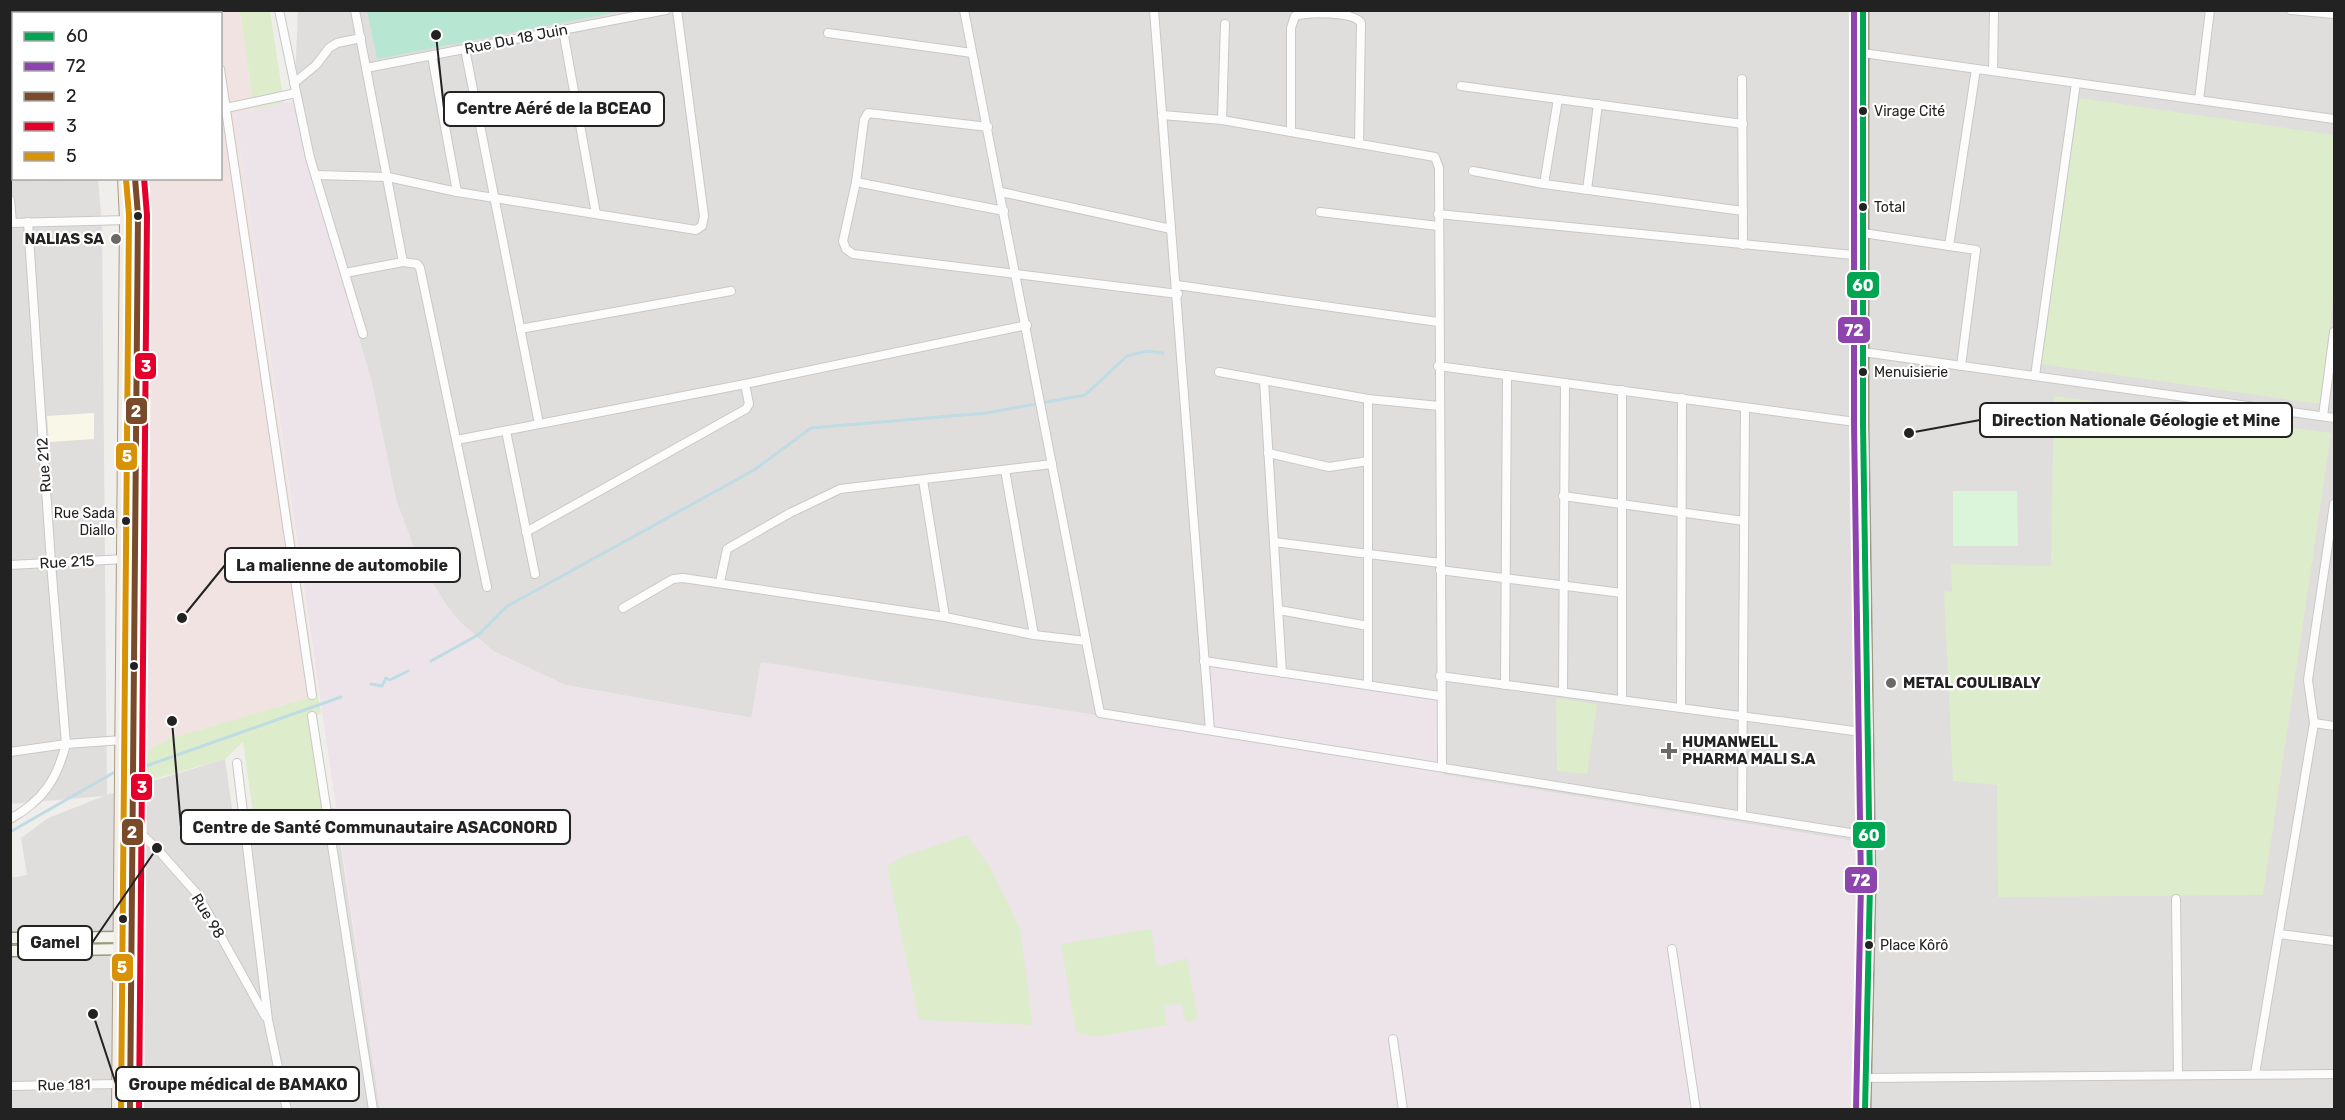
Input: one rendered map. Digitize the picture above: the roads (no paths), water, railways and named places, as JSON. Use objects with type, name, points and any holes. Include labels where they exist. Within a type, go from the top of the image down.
[{"type":"main road","points":[[1863,10],[1863,423],[1870,885],[1865,1110]]},
{"type":"main road","points":[[124,180],[132,220]]},
{"type":"main road","points":[[130,1110],[124,943],[132,220],[135,180]]},
{"type":"main road","points":[[127,758],[123,740],[128,558]]},
{"type":"main road","points":[[118,1110],[117,1084],[132,825],[127,782]]},
{"type":"main road","points":[[10,938],[124,943]]},
{"type":"main road","points":[[10,951],[124,943]]},
{"type":"street","points":[[279,10],[315,175],[363,334]]},
{"type":"street","points":[[355,10],[403,262]]},
{"type":"street","name":"Rue Du 18 Juin","points":[[366,68],[666,10]]},
{"type":"street","points":[[315,175],[388,177],[457,192],[696,230],[702,226],[704,216],[677,10]]},
{"type":"street","points":[[964,10],[1027,324],[1041,411],[1100,713],[1869,836]]},
{"type":"street","points":[[1154,10],[1178,294],[1210,730]]},
{"type":"street","points":[[1993,71],[1994,10]]},
{"type":"street","points":[[2199,100],[2210,10]]},
{"type":"street","points":[[2291,10],[2334,14]]},
{"type":"street","points":[[1291,132],[1291,28],[1295,16],[1305,13],[1352,16],[1361,23],[1359,144]]},
{"type":"street","points":[[1222,120],[1225,24]]},
{"type":"street","points":[[563,30],[596,214]]},
{"type":"street","points":[[828,33],[972,53]]},
{"type":"street","points":[[294,83],[316,65],[328,48],[336,43],[361,38]]},
{"type":"street","points":[[465,49],[539,424]]},
{"type":"street","points":[[1863,53],[2334,119]]},
{"type":"street","points":[[432,56],[457,192]]},
{"type":"street","points":[[1949,246],[1976,69]]},
{"type":"street","points":[[1742,79],[1743,245]]},
{"type":"street","points":[[222,82],[312,695]]},
{"type":"street","points":[[2035,376],[2076,83]]},
{"type":"street","points":[[1461,86],[1743,124]]},
{"type":"street","points":[[226,108],[296,93]]},
{"type":"street","points":[[1544,184],[1558,99]]},
{"type":"street","points":[[1587,190],[1598,104]]},
{"type":"street","points":[[987,127],[868,113],[864,120],[856,182],[843,241],[846,249],[853,254],[1178,294]]},
{"type":"street","points":[[1162,115],[1222,120],[1435,157],[1438,168],[1442,767]]},
{"type":"street","points":[[1473,171],[1544,184],[1743,211]]},
{"type":"street","points":[[856,182],[1004,211]]},
{"type":"street","points":[[1001,192],[1171,229]]},
{"type":"street","points":[[10,200],[11,223],[132,220]]},
{"type":"street","points":[[1320,212],[1438,226]]},
{"type":"street","points":[[1438,214],[1863,256]]},
{"type":"street","name":"Rue 212","points":[[28,222],[51,563],[66,744]]},
{"type":"street","points":[[1863,233],[1976,250],[1962,366]]},
{"type":"street","points":[[345,273],[403,262],[417,264],[420,268],[487,587]]},
{"type":"street","points":[[1177,285],[1438,322]]},
{"type":"street","points":[[520,329],[731,291]]},
{"type":"street","points":[[457,440],[745,384],[1027,324]]},
{"type":"street","points":[[2323,416],[2334,332]]},
{"type":"street","points":[[1863,352],[2334,418]]},
{"type":"street","points":[[1438,366],[1863,423]]},
{"type":"street","points":[[1219,372],[1368,399],[1439,406]]},
{"type":"street","points":[[1505,685],[1507,375]]},
{"type":"street","points":[[1264,381],[1282,673]]},
{"type":"street","points":[[1563,692],[1565,383]]},
{"type":"street","points":[[526,532],[746,409],[749,404],[745,384]]},
{"type":"street","points":[[1622,390],[1622,700]]},
{"type":"street","points":[[1681,708],[1682,398]]},
{"type":"street","points":[[1368,399],[1368,686]]},
{"type":"street","points":[[1742,814],[1745,407]]},
{"type":"street","points":[[506,431],[535,574]]},
{"type":"street","points":[[1268,453],[1329,467],[1368,461]]},
{"type":"street","points":[[720,582],[727,549],[790,513],[840,489],[1052,464]]},
{"type":"street","points":[[1005,470],[1034,635]]},
{"type":"street","points":[[923,480],[945,617]]},
{"type":"street","points":[[1563,496],[1744,521]]},
{"type":"street","points":[[2255,1074],[2314,723],[2308,680],[2334,504]]},
{"type":"street","points":[[1274,542],[1368,554],[1505,578],[1622,593]]},
{"type":"street","name":"Rue 215","points":[[10,565],[128,558]]},
{"type":"street","points":[[623,608],[673,579],[683,578],[945,617],[1034,635],[1086,641]]},
{"type":"street","points":[[1279,610],[1368,626]]},
{"type":"street","points":[[1204,661],[1440,696]]},
{"type":"street","points":[[1440,676],[1869,733]]},
{"type":"street","points":[[312,716],[373,1110]]},
{"type":"street","points":[[2314,723],[2334,726]]},
{"type":"street","points":[[10,752],[66,744],[123,740]]},
{"type":"street","points":[[10,819],[51,786],[66,744]]},
{"type":"street","points":[[237,763],[268,1020],[286,1110]]},
{"type":"street","name":"Rue 98","points":[[132,825],[198,895],[268,1020]]},
{"type":"street","points":[[2176,899],[2178,1075]]},
{"type":"street","points":[[2279,934],[2334,941]]},
{"type":"street","points":[[1672,949],[1696,1110]]},
{"type":"street","points":[[1393,1039],[1402,1110]]},
{"type":"street","points":[[1864,1078],[2334,1074]]},
{"type":"street","name":"Rue 181","points":[[10,1086],[117,1084]]},
{"type":"waterway","points":[[431,661],[478,635],[506,607],[754,470],[811,428],[986,413],[1085,395],[1127,356],[1147,351],[1163,353]]},
{"type":"waterway","points":[[371,684],[382,686],[386,678],[390,680],[408,671]]},
{"type":"waterway","points":[[146,766],[341,697]]},
{"type":"waterway","points":[[10,832],[113,773]]},
{"type":"place","name":"Centre Aéré de la BCEAO","points":[[436,35]]},
{"type":"place","name":"Virage Cité","points":[[1863,111]]},
{"type":"place","name":"Total","points":[[1863,207]]},
{"type":"place","name":"NALIAS SA","points":[[116,239]]},
{"type":"place","name":"Menuisierie","points":[[1863,372]]},
{"type":"place","name":"Direction Nationale Géologie et Mine","points":[[1909,433]]},
{"type":"place","name":"Rue Sada Diallo","points":[[126,521]]},
{"type":"place","name":"La malienne de automobile","points":[[182,618]]},
{"type":"place","name":"METAL COULIBALY","points":[[1891,683]]},
{"type":"place","name":"Centre de Santé Communautaire ASACONORD","points":[[172,721]]},
{"type":"place","name":"HUMANWELL PHARMA MALI S.A","points":[[1669,751]]},
{"type":"place","name":"Gamel","points":[[157,848]]},
{"type":"place","name":"Place Kôrô","points":[[1869,945]]},
{"type":"place","name":"Groupe médical de BAMAKO","points":[[93,1014]]}]
